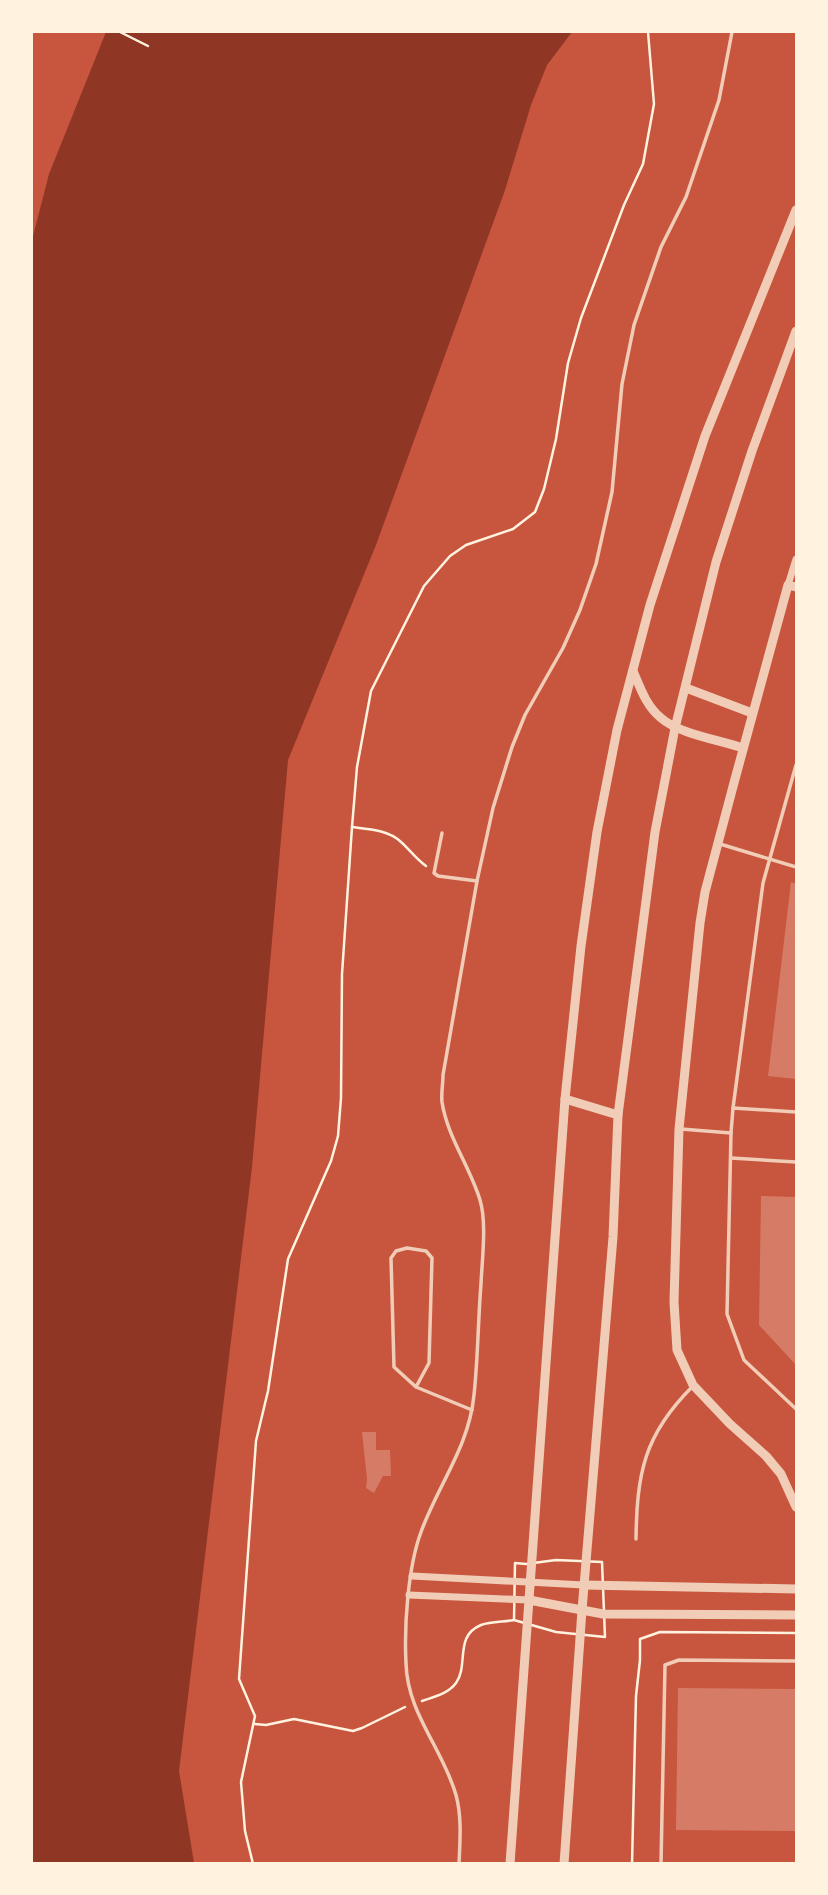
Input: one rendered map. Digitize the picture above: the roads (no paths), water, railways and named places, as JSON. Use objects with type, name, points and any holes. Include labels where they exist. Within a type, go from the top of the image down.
[{"type":"street","points":[[510,1864],[565,1099],[580,946],[597,832],[617,730],[650,605],[705,436],[796,210]]},
{"type":"street","points":[[564,1864],[583,1585],[613,1237],[618,1115],[655,832],[675,728],[725,531],[796,331]]},
{"type":"street","points":[[796,559],[792,586],[752,713],[700,923],[679,1129],[674,1329],[681,1363],[693,1385],[730,1424],[766,1456],[781,1474],[796,1507]]},
{"type":"street","points":[[633,671],[644,698],[660,718],[675,728],[743,748]]},
{"type":"street","points":[[686,688],[752,713]]},
{"type":"street","points":[[565,1099],[618,1115]]},
{"type":"street","points":[[412,1576],[583,1585],[796,1589]]},
{"type":"street","points":[[409,1595],[514,1598],[603,1614],[796,1615]]},
{"type":"lane","points":[[458,1864],[460,1815],[456,1796],[450,1777],[413,1704],[406,1663],[409,1595],[421,1532],[461,1449],[472,1410],[482,1250],[481,1202],[449,1127],[442,1101],[443,1075],[492,808],[525,715],[569,635],[596,564],[612,492],[622,384],[634,325],[661,247],[686,197],[719,100],[732,32]]},
{"type":"lane","points":[[796,765],[763,883],[733,1108],[727,1314],[744,1360],[796,1409]]},
{"type":"lane","points":[[442,833],[434,873],[438,876],[477,881]]},
{"type":"lane","points":[[718,844],[796,867]]},
{"type":"lane","points":[[733,1108],[796,1112]]},
{"type":"lane","points":[[679,1129],[731,1132]]},
{"type":"lane","points":[[731,1158],[796,1162]]},
{"type":"lane","points":[[416,1387],[429,1363],[432,1258],[426,1251],[407,1248],[396,1251],[391,1258],[394,1367],[416,1387],[472,1410]]},
{"type":"lane","points":[[636,1539],[643,1465],[650,1443],[670,1409],[693,1385]]},
{"type":"lane","points":[[662,1864],[665,1665],[670,1661],[680,1660],[796,1661]]}]
